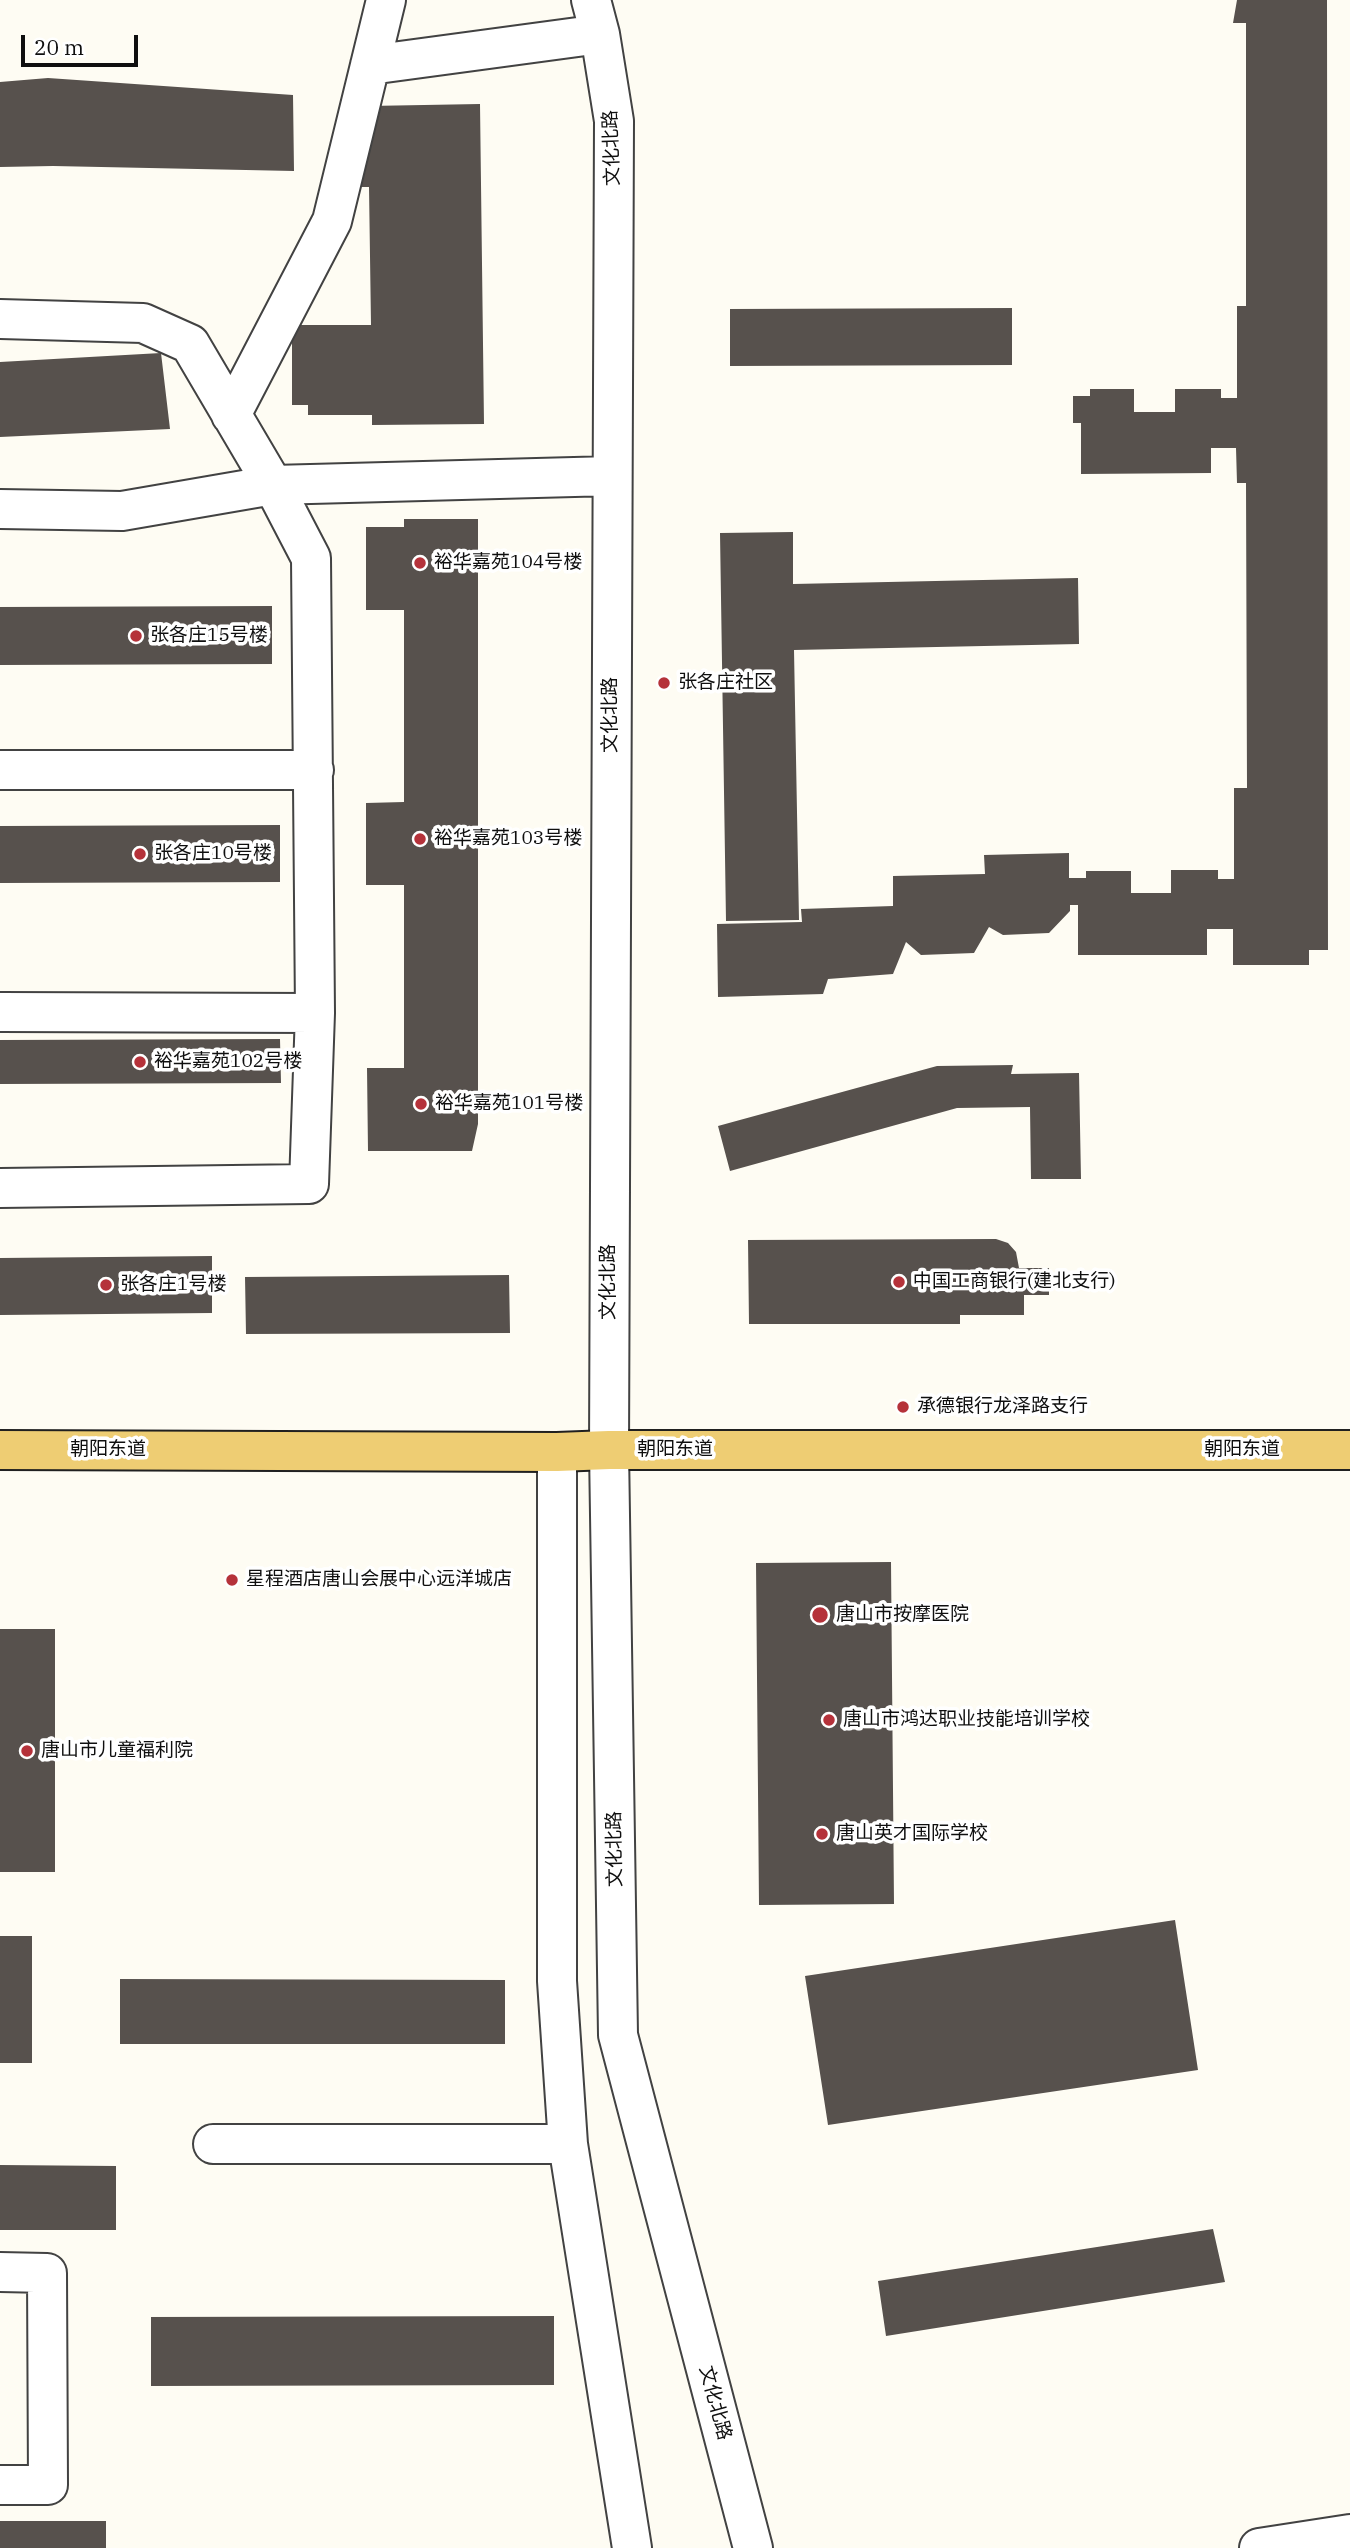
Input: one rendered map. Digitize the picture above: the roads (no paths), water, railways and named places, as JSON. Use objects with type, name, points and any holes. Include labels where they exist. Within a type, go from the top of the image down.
[{"type":"main road","name":"朝阳东道","points":[[0,1450],[1350,1450]]},
{"type":"street","points":[[231,415],[332,221],[386,0]]},
{"type":"street","points":[[370,65],[596,17]]},
{"type":"street","name":"文化北路","points":[[596,17],[614,121],[609,1450],[618,2035],[753,2548]]},
{"type":"street","points":[[0,319],[143,323],[190,344],[273,485],[311,558],[315,1013],[309,1184],[0,1188]]},
{"type":"street","points":[[0,509],[122,511],[273,485],[612,476]]},
{"type":"street","points":[[0,770],[314,770]]},
{"type":"street","points":[[0,1012],[315,1013]]},
{"type":"street","points":[[557,1452],[557,1981],[568,2144],[632,2548]]},
{"type":"street","points":[[213,2144],[568,2144]]},
{"type":"street","points":[[0,2272],[47,2273],[48,2485],[0,2485]]},
{"type":"street","points":[[1259,2548],[1350,2534]]},
{"type":"place","name":"裕华嘉苑104号楼","points":[[420,563]]},
{"type":"place","name":"张各庄15号楼","points":[[136,636]]},
{"type":"place","name":"张各庄社区","points":[[664,683]]},
{"type":"place","name":"裕华嘉苑103号楼","points":[[420,839]]},
{"type":"place","name":"张各庄10号楼","points":[[140,854]]},
{"type":"place","name":"裕华嘉苑102号楼","points":[[140,1062]]},
{"type":"place","name":"裕华嘉苑101号楼","points":[[421,1104]]},
{"type":"place","name":"中国工商银行(建北支行)","points":[[899,1282]]},
{"type":"place","name":"张各庄1号楼","points":[[106,1285]]},
{"type":"place","name":"承德银行龙泽路支行","points":[[903,1407]]},
{"type":"place","name":"星程酒店唐山会展中心远洋城店","points":[[232,1580]]},
{"type":"place","name":"唐山市按摩医院","points":[[820,1615]]},
{"type":"place","name":"唐山市鸿达职业技能培训学校","points":[[829,1720]]},
{"type":"place","name":"唐山市儿童福利院","points":[[27,1751]]},
{"type":"place","name":"唐山英才国际学校","points":[[822,1834]]}]
